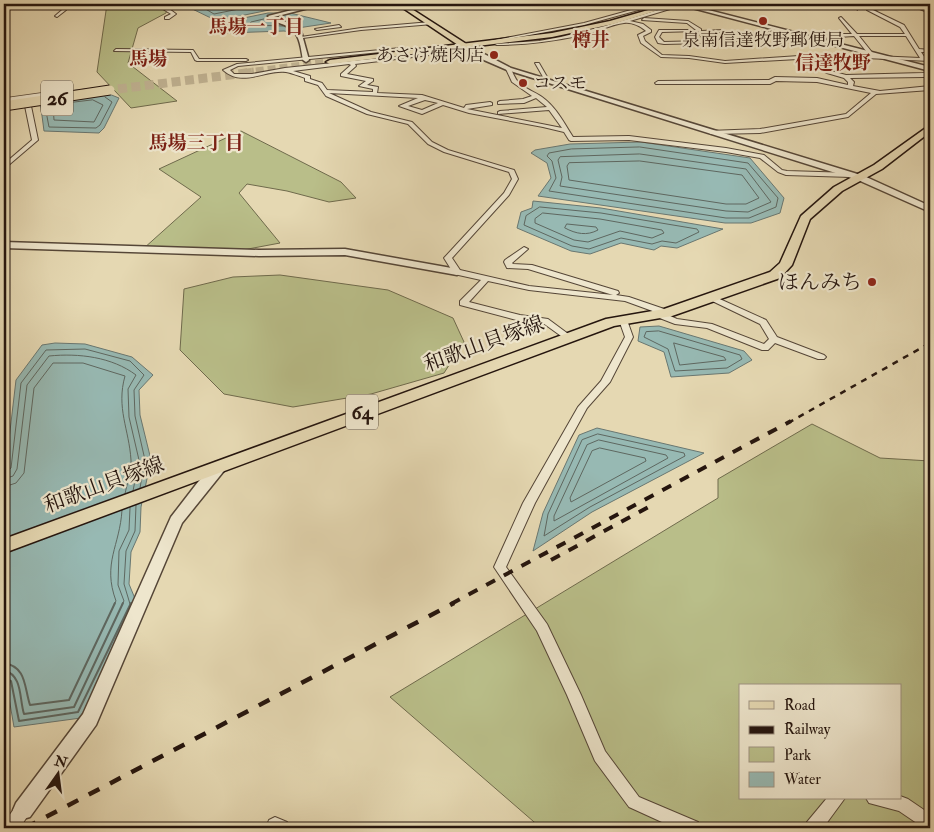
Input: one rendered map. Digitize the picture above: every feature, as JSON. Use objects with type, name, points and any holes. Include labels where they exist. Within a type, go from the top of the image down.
[{"type":"main road","points":[[401,4],[465,46]]},
{"type":"main road","points":[[658,5],[586,27],[465,46],[328,61],[421,50],[465,46],[497,44],[586,29],[674,4]]},
{"type":"main road","name":"26","points":[[113,88],[90,93],[4,104],[80,91],[113,88]]},
{"type":"main road","name":"和歌山貝塚線","points":[[4,546],[220,467],[340,420],[611,322],[664,314],[775,275],[783,270],[805,218],[838,189],[929,130]]},
{"type":"street","points":[[24,8],[33,10],[59,4],[64,10],[57,16]]},
{"type":"street","points":[[167,18],[174,14],[164,8],[183,4]]},
{"type":"street","points":[[321,4],[271,16],[273,20],[299,31],[337,25],[353,31]]},
{"type":"street","points":[[389,4],[401,4]]},
{"type":"street","points":[[497,44],[515,44],[560,37],[627,22],[669,8],[674,4]]},
{"type":"street","points":[[680,4],[930,70]]},
{"type":"street","points":[[696,8],[725,4]]},
{"type":"street","points":[[882,4],[883,7],[869,10],[902,26],[923,59]]},
{"type":"street","points":[[910,4],[930,8]]},
{"type":"street","points":[[532,7],[551,5],[576,9],[540,10],[540,7]]},
{"type":"street","points":[[921,7],[930,12]]},
{"type":"street","points":[[638,18],[688,22],[707,40]]},
{"type":"street","points":[[841,18],[873,56]]},
{"type":"street","points":[[662,20],[668,30]]},
{"type":"street","points":[[627,22],[641,25],[649,31],[640,35],[643,42],[661,56],[689,56],[725,62],[799,57],[930,60]]},
{"type":"street","points":[[303,37],[431,23]]},
{"type":"street","points":[[729,40],[722,31],[668,30],[660,31],[657,35],[661,43],[700,44],[708,42],[707,40],[729,40],[747,40],[756,34],[774,29]]},
{"type":"street","points":[[299,31],[303,37],[306,60]]},
{"type":"street","points":[[807,38],[856,35],[908,35]]},
{"type":"street","points":[[421,50],[401,50],[345,59],[285,70],[242,76],[230,74],[226,70],[238,65],[306,60],[345,59],[438,53],[465,46],[486,59],[509,69],[856,177],[930,209]]},
{"type":"street","points":[[116,50],[193,51],[198,60],[279,62]]},
{"type":"street","points":[[917,50],[930,51]]},
{"type":"street","points":[[799,57],[829,72],[846,77],[924,75],[930,70]]},
{"type":"street","points":[[345,59],[354,65],[343,75],[371,80],[362,86],[376,88],[375,93]]},
{"type":"street","points":[[537,64],[548,81]]},
{"type":"street","points":[[853,65],[875,82]]},
{"type":"street","points":[[509,69],[509,77],[513,82],[537,96],[551,108],[571,140],[629,138],[656,140],[762,156],[780,171],[786,173],[856,177]]},
{"type":"street","points":[[285,70],[308,77],[307,80],[320,84],[328,95],[369,113],[410,123],[430,142],[446,152],[512,171],[515,178],[507,194],[448,258],[457,272]]},
{"type":"street","points":[[846,77],[851,82],[850,86]]},
{"type":"street","points":[[658,83],[770,82],[775,79],[798,78],[875,92],[930,88]]},
{"type":"street","points":[[324,90],[424,98],[487,115],[544,125],[566,131]]},
{"type":"street","points":[[711,132],[760,130],[848,115],[875,92]]},
{"type":"street","points":[[500,103],[524,101],[537,96]]},
{"type":"street","points":[[4,104],[21,98],[28,106],[35,140],[4,167]]},
{"type":"street","points":[[424,98],[402,106],[422,112],[442,104]]},
{"type":"street","points":[[4,104],[28,106]]},
{"type":"street","points":[[458,108],[490,104]]},
{"type":"street","points":[[487,115],[551,108]]},
{"type":"street","points":[[4,245],[250,253],[345,252],[457,272],[485,280],[529,288],[626,299]]},
{"type":"street","points":[[524,250],[508,262],[510,266],[529,267],[620,295],[664,314],[675,321],[708,326],[766,348],[774,339]]},
{"type":"street","points":[[485,280],[462,303],[520,318],[545,321],[568,338]]},
{"type":"street","points":[[710,298],[763,322],[774,339],[821,357]]},
{"type":"street","points":[[623,320],[629,337],[605,382],[583,407],[529,503],[500,566],[542,628],[600,756],[634,802],[692,828]]},
{"type":"street","points":[[11,828],[90,719],[176,521],[203,485],[220,467]]},
{"type":"street","points":[[814,828],[835,800]]},
{"type":"street","points":[[883,800],[902,804],[930,823]]},
{"type":"green space","points":[[107,4],[163,4],[168,7],[166,13],[138,28],[128,63],[177,101],[131,108],[97,72]]},
{"type":"green space","points":[[241,131],[341,182],[356,198],[329,202],[287,191],[247,184],[239,193],[280,243],[232,252],[143,249],[201,197],[159,169]]},
{"type":"green space","points":[[280,275],[388,290],[453,318],[464,342],[444,373],[371,394],[293,407],[224,394],[180,350],[184,289],[233,277]]},
{"type":"green space","points":[[812,424],[880,458],[930,461],[930,828],[541,828],[390,697],[718,498],[718,479]]},
{"type":"water","points":[[263,4],[274,9],[225,19],[213,19],[184,5]]},
{"type":"water","points":[[268,13],[290,13],[331,23],[291,29],[295,33],[284,31],[227,33],[216,28],[234,20]]},
{"type":"water","points":[[94,88],[119,98],[104,128],[99,133],[44,131],[41,108],[36,95]]},
{"type":"water","points":[[641,142],[750,158],[784,198],[780,213],[751,223],[725,223],[538,196],[551,178],[547,163],[531,153],[535,150],[570,144]]},
{"type":"water","points":[[533,201],[601,208],[723,229],[677,248],[661,246],[654,250],[621,243],[590,254],[571,251],[517,228],[521,212],[532,208]]},
{"type":"water","points":[[659,326],[744,351],[752,360],[729,373],[671,377],[664,352],[638,341],[640,327]]},
{"type":"water","points":[[55,343],[85,344],[132,357],[153,375],[139,390],[140,415],[151,460],[141,507],[140,532],[131,552],[129,584],[136,601],[81,718],[14,727],[4,669],[4,482],[16,380],[42,345]]},
{"type":"water","points":[[597,428],[704,453],[592,512],[533,551],[543,513],[579,435]]},
{"type":"tunnel","points":[[244,73],[330,62]]},
{"type":"tunnel","points":[[118,89],[254,72]]},
{"type":"railway","points":[[788,423],[930,343]]},
{"type":"railway","points":[[451,604],[791,421]]},
{"type":"railway","points":[[551,560],[654,504]]},
{"type":"railway","points":[[25,828],[454,603]]},
{"type":"place","name":"泉南信達牧野郵便局","points":[[763,21]]},
{"type":"place","name":"あさけ焼肉店","points":[[494,55]]},
{"type":"place","name":"コスモ","points":[[523,83]]},
{"type":"place","name":"ほんみち","points":[[872,282]]},
{"type":"district","name":"馬場一丁目","points":[[256,27]]},
{"type":"district","name":"樽井","points":[[591,40]]},
{"type":"district","name":"馬場","points":[[148,59]]},
{"type":"district","name":"信達牧野","points":[[833,63]]},
{"type":"district","name":"馬場三丁目","points":[[196,143]]}]
